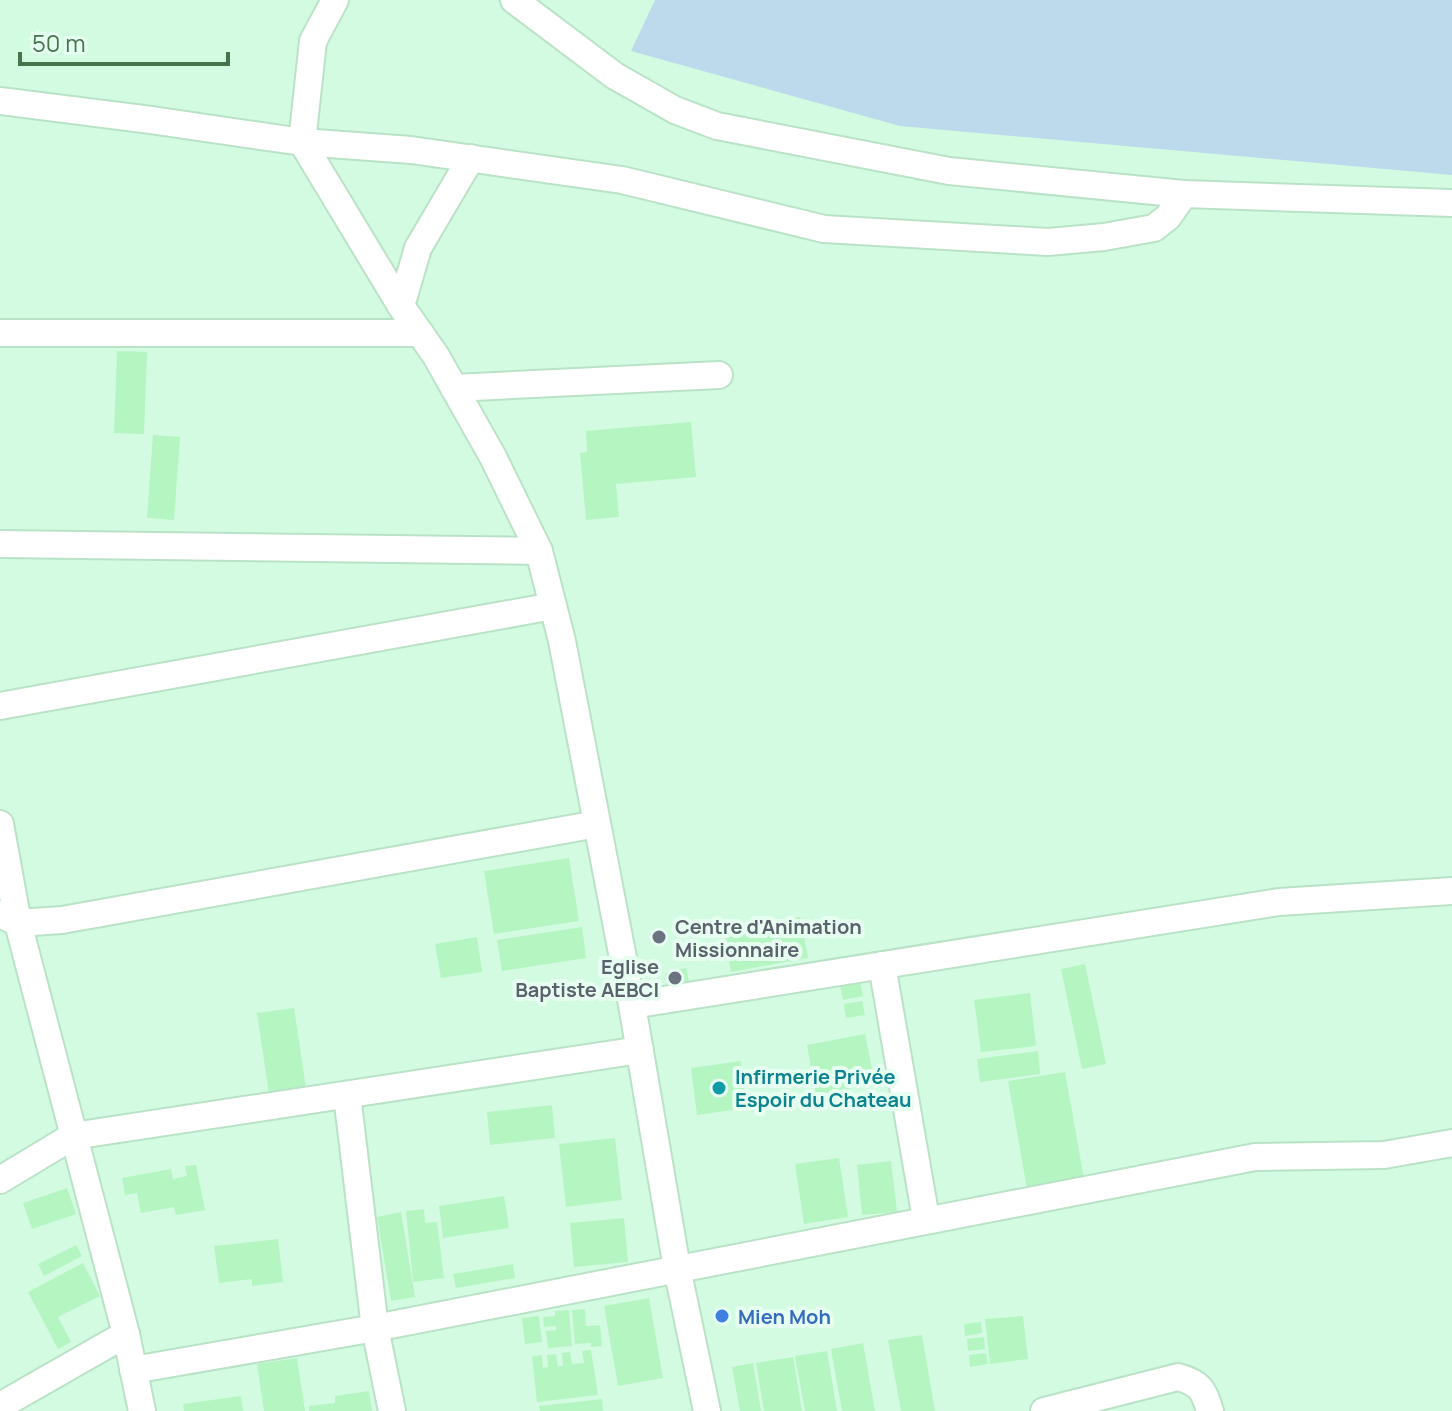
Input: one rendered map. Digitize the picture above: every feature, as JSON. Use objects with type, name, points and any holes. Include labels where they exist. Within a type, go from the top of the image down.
[{"type":"street","points":[[335,0],[313,41],[302,142],[454,388],[493,457],[539,551],[597,824],[677,1268],[707,1411]]},
{"type":"street","points":[[514,0],[615,76],[675,110],[717,126],[949,171],[1184,194],[1452,203]]},
{"type":"street","points":[[0,101],[302,142],[411,150],[622,180],[824,229],[1048,242],[1104,237],[1154,228],[1168,217],[1184,194]]},
{"type":"street","points":[[401,306],[418,248],[471,158]]},
{"type":"street","points":[[0,333],[420,333]]},
{"type":"street","points":[[454,388],[719,375]]},
{"type":"street","points":[[0,544],[539,551]]},
{"type":"street","points":[[0,706],[553,606]]},
{"type":"street","points":[[0,824],[14,926],[126,1334],[142,1411]]},
{"type":"street","points":[[14,926],[122,910],[597,824]]},
{"type":"street","points":[[632,1005],[1279,902],[1452,891]]},
{"type":"street","points":[[0,955],[14,926]]},
{"type":"street","points":[[882,965],[926,1219]]},
{"type":"street","points":[[0,1180],[73,1136],[640,1050]]},
{"type":"street","points":[[347,1095],[375,1328],[392,1411]]},
{"type":"street","points":[[133,1370],[375,1328],[1255,1157],[1384,1155],[1452,1143]]},
{"type":"street","points":[[0,1406],[126,1334]]},
{"type":"street","points":[[1044,1411],[1178,1377],[1196,1382],[1204,1391],[1210,1411]]},
{"type":"shaded area","points":[[0,0],[676,0],[1452,109],[1452,1411],[0,1411]]},
{"type":"shaded area","points":[[655,0],[1452,0],[1452,175],[900,126],[631,51]]},
{"type":"building","points":[[117,351],[147,352],[144,434],[114,433]]},
{"type":"building","points":[[691,422],[696,477],[616,484],[619,517],[586,520],[580,453],[587,452],[586,431]]},
{"type":"building","points":[[153,435],[180,437],[174,520],[147,518]]},
{"type":"building","points":[[569,858],[579,921],[494,934],[484,871]]},
{"type":"building","points":[[800,917],[808,958],[731,972],[724,931]]},
{"type":"building","points":[[582,927],[586,958],[502,971],[497,940]]},
{"type":"building","points":[[477,937],[482,972],[441,978],[435,944]]},
{"type":"building","points":[[1085,964],[1106,1064],[1082,1069],[1061,969]]},
{"type":"building","points":[[686,968],[690,986],[668,991],[665,973]]},
{"type":"building","points":[[860,981],[863,996],[843,1000],[840,985]]},
{"type":"building","points":[[1030,993],[1036,1046],[981,1052],[974,1000]]},
{"type":"building","points":[[862,1001],[865,1015],[846,1018],[844,1004]]},
{"type":"building","points":[[294,1008],[306,1088],[269,1094],[257,1013]]},
{"type":"building","points":[[865,1034],[875,1084],[816,1095],[807,1045]]},
{"type":"building","points":[[1038,1051],[1040,1074],[980,1082],[977,1059]]},
{"type":"building","name":"Infirmerie Privée Espoir du Chateau","points":[[741,1061],[747,1108],[697,1115],[691,1068]]},
{"type":"building","points":[[1065,1072],[1084,1179],[1027,1189],[1008,1081]]},
{"type":"building","points":[[552,1105],[555,1138],[490,1145],[487,1112]]},
{"type":"building","points":[[615,1138],[622,1200],[566,1207],[559,1144]]},
{"type":"building","points":[[839,1158],[848,1217],[804,1224],[795,1164]]},
{"type":"building","points":[[891,1161],[897,1212],[862,1215],[857,1165]]},
{"type":"building","points":[[196,1165],[205,1210],[176,1215],[174,1207],[141,1213],[137,1193],[125,1195],[122,1178],[171,1169],[173,1179],[187,1176],[185,1166]]},
{"type":"building","points":[[67,1188],[76,1214],[32,1229],[23,1203]]},
{"type":"building","points":[[504,1196],[509,1228],[443,1238],[439,1206]]},
{"type":"building","points":[[424,1209],[425,1223],[437,1222],[444,1278],[413,1282],[406,1211]]},
{"type":"building","points":[[401,1212],[415,1297],[391,1301],[377,1217]]},
{"type":"building","points":[[624,1218],[628,1262],[574,1267],[570,1223]]},
{"type":"building","points":[[278,1239],[283,1282],[252,1286],[252,1279],[219,1283],[214,1246]]},
{"type":"building","points":[[76,1245],[82,1256],[44,1276],[38,1264]]},
{"type":"building","points":[[83,1263],[100,1296],[58,1317],[71,1342],[58,1349],[28,1292]]},
{"type":"building","points":[[513,1264],[515,1278],[456,1288],[453,1274]]},
{"type":"building","points":[[649,1298],[663,1378],[618,1386],[604,1306]]},
{"type":"building","points":[[585,1309],[586,1326],[600,1325],[602,1346],[575,1344],[572,1310]]},
{"type":"building","points":[[569,1310],[572,1346],[548,1348],[546,1331],[556,1330],[556,1326],[544,1327],[543,1317],[555,1316],[555,1311]]},
{"type":"building","points":[[539,1316],[542,1342],[525,1344],[522,1318]]},
{"type":"building","points":[[1023,1316],[1028,1359],[990,1364],[985,1319]]},
{"type":"building","points":[[981,1322],[982,1333],[965,1336],[964,1324]]},
{"type":"building","points":[[922,1335],[935,1411],[901,1411],[888,1340]]},
{"type":"building","points":[[984,1337],[985,1349],[968,1351],[967,1339]]},
{"type":"building","points":[[863,1343],[875,1411],[842,1411],[831,1349]]},
{"type":"building","points":[[591,1350],[598,1395],[537,1402],[532,1356],[542,1355],[543,1368],[548,1367],[547,1355],[556,1354],[558,1366],[563,1366],[562,1353],[570,1352],[572,1364],[584,1363],[582,1351]]},
{"type":"building","points":[[827,1351],[837,1411],[805,1411],[795,1356]]},
{"type":"building","points":[[986,1353],[988,1364],[970,1367],[969,1355]]},
{"type":"building","points":[[793,1357],[802,1411],[764,1411],[756,1363]]},
{"type":"building","points":[[297,1358],[305,1411],[264,1411],[257,1364]]},
{"type":"building","points":[[753,1363],[761,1411],[740,1411],[732,1367]]},
{"type":"building","points":[[369,1391],[372,1411],[309,1411],[309,1406],[335,1403],[335,1396]]},
{"type":"building","points":[[241,1396],[243,1411],[184,1411],[183,1404]]},
{"type":"building","points":[[602,1399],[603,1411],[540,1411],[539,1406]]},
{"type":"place","name":"Centre d'Animation Missionnaire","points":[[659,937]]},
{"type":"place","name":"Eglise Baptiste AEBCI","points":[[675,978]]},
{"type":"place","name":"Infirmerie Privée Espoir du Chateau","points":[[719,1088]]},
{"type":"place","name":"Mien Moh","points":[[722,1316]]}]
